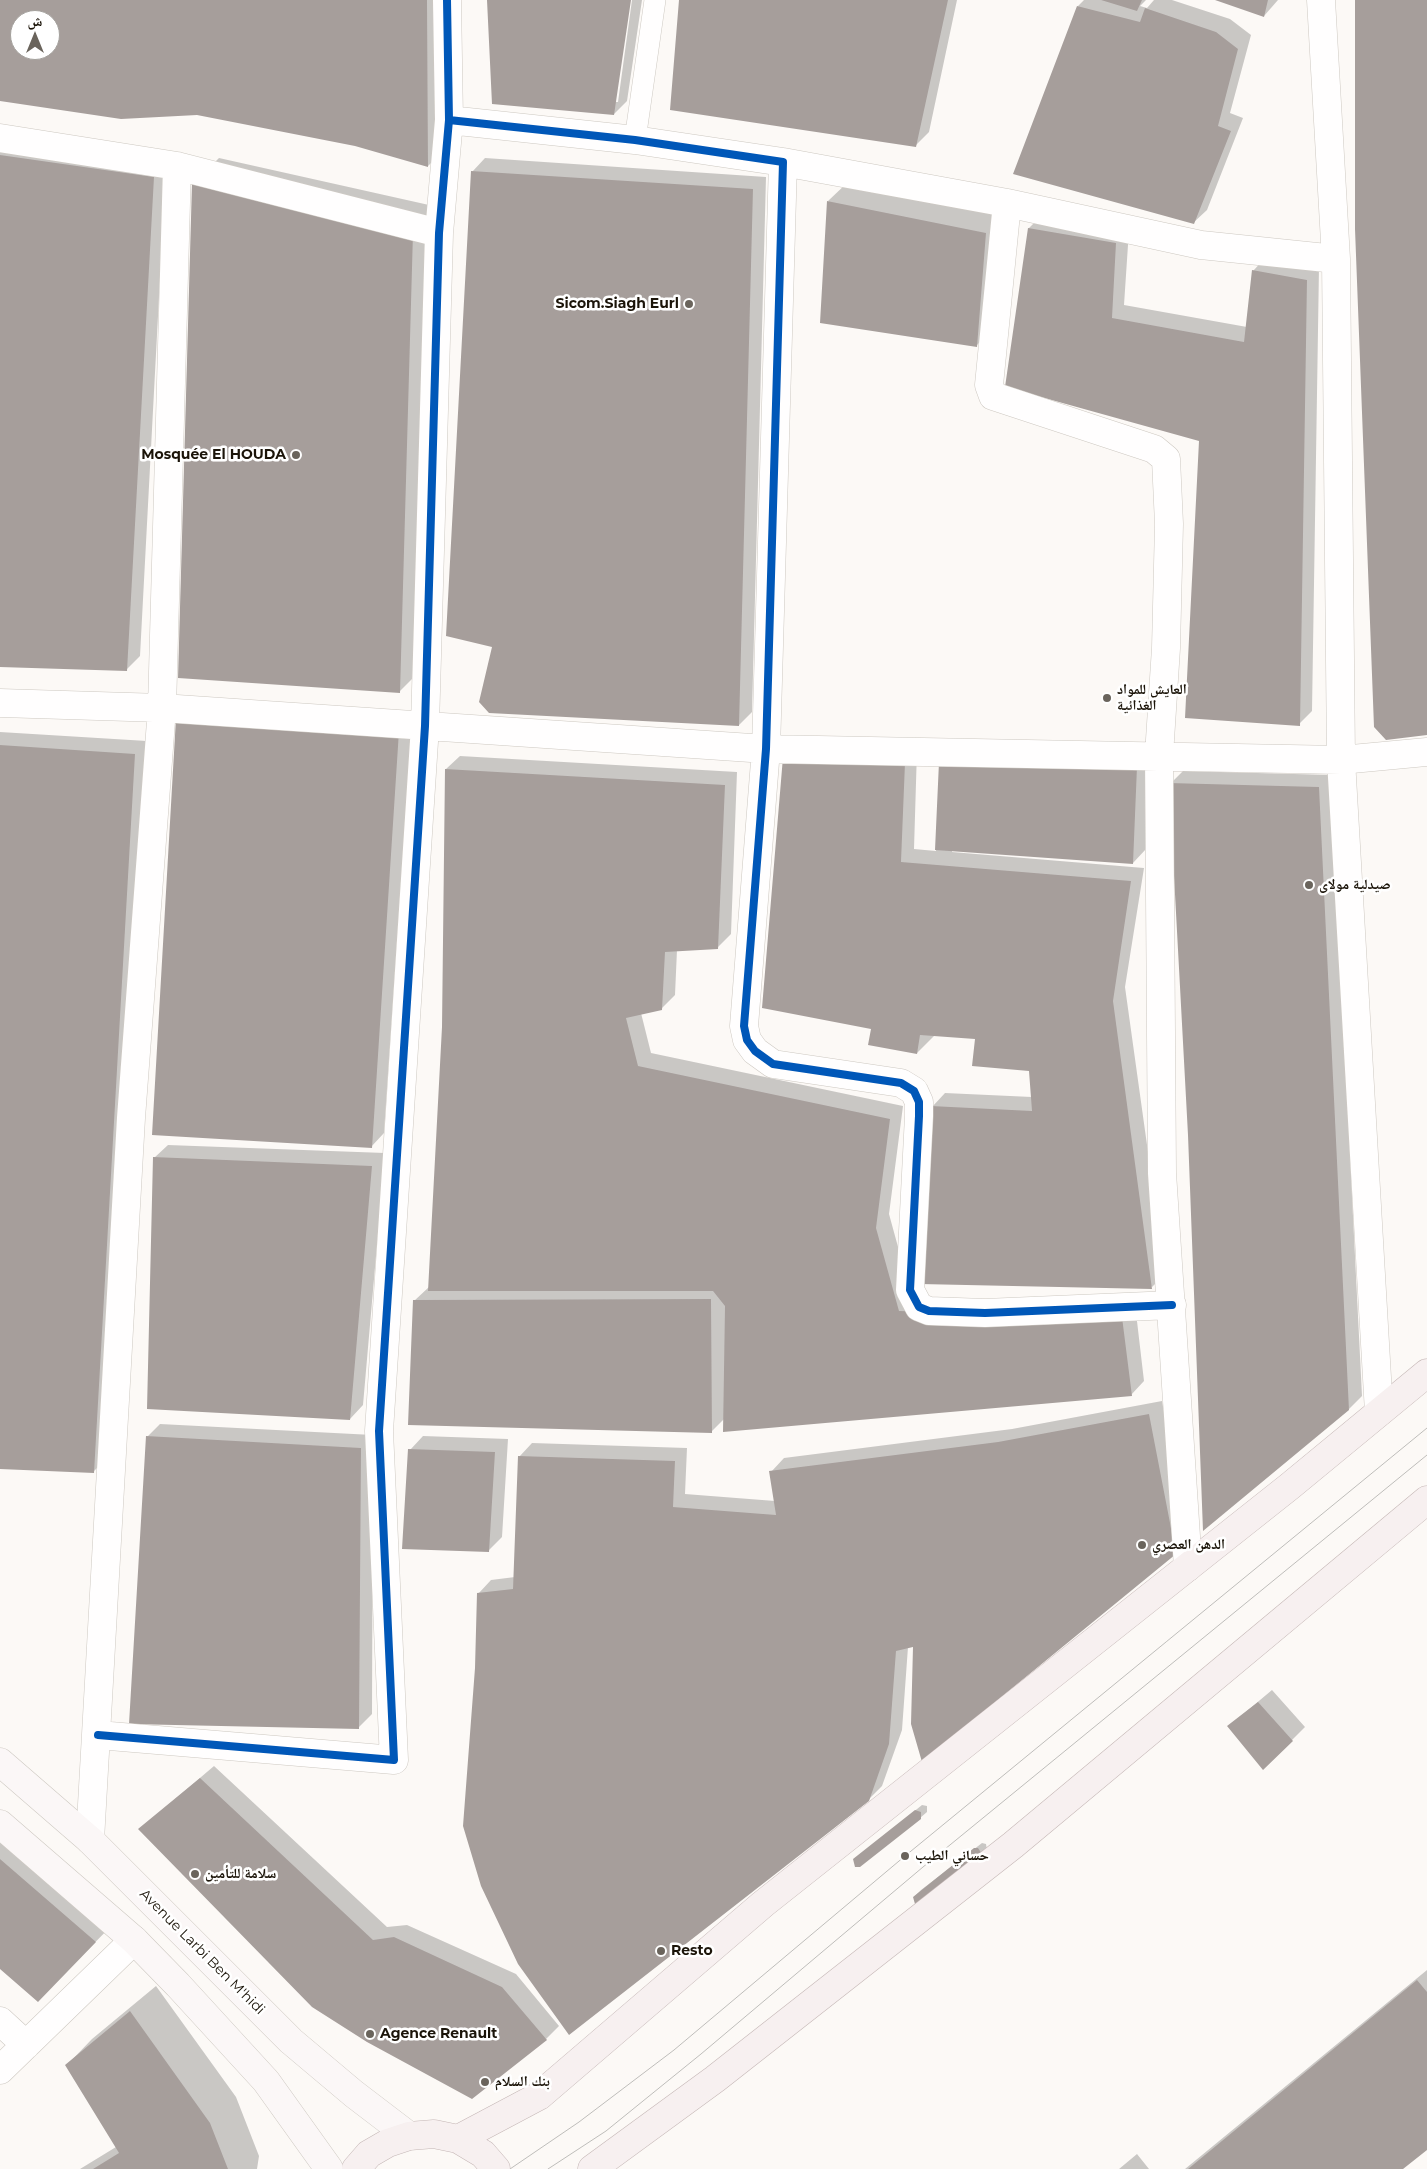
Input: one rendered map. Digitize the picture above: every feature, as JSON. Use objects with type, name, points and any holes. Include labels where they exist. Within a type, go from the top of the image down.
[{"type":"main road","points":[[458,2139],[539,2096],[763,1904],[1290,1486],[1427,1373]]},
{"type":"main road","points":[[592,2169],[715,2079],[1013,1845],[1426,1503]]},
{"type":"main road","name":"Avenue Larbi Ben M'hidi","points":[[0,1762],[90,1840],[291,2041],[330,2075],[409,2136]]},
{"type":"main road","points":[[0,1824],[134,1940],[266,2081],[330,2169]]},
{"type":"main road","points":[[356,2169],[369,2154],[388,2143],[409,2136],[434,2134],[458,2139],[483,2154],[496,2169]]},
{"type":"street","points":[[98,1735],[394,1760],[379,1431],[425,726],[439,233],[449,120],[447,0]]},
{"type":"street","points":[[1321,0],[1336,259],[1341,760],[1379,1412]]},
{"type":"street","points":[[449,120],[635,140],[783,162],[1007,203],[1201,245],[1336,259]]},
{"type":"street","points":[[0,138],[177,166],[439,233]]},
{"type":"street","points":[[783,162],[766,749],[744,1026],[747,1040],[755,1051],[773,1064],[901,1083],[914,1091],[918,1102],[919,1116],[910,1290],[919,1307],[929,1311],[985,1313],[1172,1304]]},
{"type":"street","points":[[90,1840],[98,1735],[131,1118],[162,708],[177,166]]},
{"type":"street","points":[[1007,203],[989,385],[993,396],[1154,449],[1166,459],[1169,524],[1166,648],[1159,755],[1162,1173],[1188,1567]]},
{"type":"street","points":[[0,703],[162,708],[766,749],[1159,755],[1341,760],[1427,752]]},
{"type":"street","points":[[0,2070],[134,1940]]},
{"type":"street","points":[[0,2021],[26,2045]]},
{"type":"lane","points":[[635,140],[655,0]]},
{"type":"building","points":[[0,0],[427,0],[428,167],[355,146],[197,115],[121,119],[0,101]]},
{"type":"building","points":[[487,0],[631,0],[614,115],[492,104]]},
{"type":"building","points":[[679,0],[948,0],[916,147],[670,110]]},
{"type":"building","points":[[1101,0],[1142,0],[1137,11]]},
{"type":"building","points":[[1215,0],[1268,0],[1264,17]]},
{"type":"building","points":[[1355,0],[1427,0],[1427,735],[1386,740],[1374,727],[1355,229]]},
{"type":"building","points":[[1077,6],[1140,22],[1145,8],[1216,32],[1238,49],[1218,126],[1231,131],[1194,224],[1013,174]]},
{"type":"building","points":[[0,155],[154,177],[127,671],[0,667]]},
{"type":"building","points":[[471,171],[753,189],[739,726],[489,713],[479,702],[492,647],[446,636]]},
{"type":"building","name":"Mosquée El HOUDA","points":[[192,183],[413,233],[400,693],[178,678]]},
{"type":"building","points":[[827,201],[986,233],[977,347],[820,323]]},
{"type":"building","points":[[1028,228],[1116,243],[1112,318],[1244,342],[1252,270],[1307,280],[1300,726],[1185,718],[1199,441],[1005,387]]},
{"type":"building","points":[[176,718],[399,731],[372,1148],[152,1135]]},
{"type":"building","points":[[0,745],[135,754],[94,1473],[0,1469]]},
{"type":"building","points":[[783,757],[905,763],[901,862],[1131,881],[1113,1001],[1152,1289],[920,1284],[931,1106],[1032,1111],[1029,1071],[972,1066],[975,1039],[920,1035],[917,1054],[868,1045],[871,1029],[762,1008]]},
{"type":"building","points":[[939,762],[1137,767],[1133,864],[935,850]]},
{"type":"building","points":[[445,769],[725,785],[718,949],[665,952],[662,1010],[626,1018],[638,1066],[890,1119],[876,1228],[899,1311],[1122,1317],[1132,1396],[723,1432],[725,1306],[713,1291],[428,1291],[442,1027]]},
{"type":"building","points":[[1169,783],[1319,787],[1349,1410],[1203,1531],[1188,1135]]},
{"type":"building","points":[[153,1157],[372,1166],[350,1420],[147,1409]]},
{"type":"building","points":[[711,1299],[712,1433],[408,1425],[413,1300]]},
{"type":"building","points":[[1149,1414],[1176,1554],[922,1762],[911,1724],[913,1647],[896,1651],[889,1744],[869,1801],[569,2035],[518,1964],[481,1886],[463,1826],[475,1668],[477,1593],[513,1589],[518,1456],[675,1461],[673,1507],[776,1515],[769,1471],[998,1442]]},
{"type":"building","points":[[146,1436],[361,1448],[359,1729],[129,1724]]},
{"type":"building","points":[[408,1449],[495,1452],[489,1552],[402,1549]]},
{"type":"building","points":[[1258,1702],[1293,1741],[1263,1770],[1227,1726]]},
{"type":"building","points":[[200,1778],[373,1940],[394,1937],[502,1987],[547,2040],[472,2099],[367,2042],[312,2007],[138,1829]]},
{"type":"building","points":[[915,1810],[921,1812],[921,1819],[860,1867],[855,1867],[853,1859]]},
{"type":"building","points":[[974,1848],[978,1848],[982,1854],[916,1906],[913,1897]]},
{"type":"building","points":[[0,1859],[96,1942],[38,2002],[0,1969]]},
{"type":"building","points":[[1417,1980],[1427,1992],[1427,2150],[1403,2169],[1188,2169]]},
{"type":"building","points":[[130,2011],[210,2123],[228,2169],[93,2169],[119,2153],[65,2065]]},
{"type":"tram line","points":[[510,2169],[579,2122],[674,2050],[905,1856],[1427,1428]]},
{"type":"tram line","points":[[548,2169],[606,2131],[701,2054],[923,1867],[1427,1455]]},
{"type":"cycle path","points":[[98,1735],[394,1760],[379,1431],[425,726],[439,233],[449,120],[447,0]]},
{"type":"cycle path","points":[[449,120],[635,140],[783,162],[766,749],[744,1026],[747,1040],[755,1051],[773,1064],[901,1083],[914,1091],[919,1102],[919,1116],[910,1290],[919,1307],[929,1311],[985,1313],[1172,1305]]},
{"type":"place","name":"Sicom.Siagh Eurl","points":[[689,304]]},
{"type":"place","name":"Mosquée El HOUDA","points":[[296,455]]},
{"type":"place","name":"العايش للمواد الغذائية","points":[[1107,698]]},
{"type":"place","name":"صيدلية مولاى","points":[[1309,885]]},
{"type":"place","name":"الدهن العصري","points":[[1142,1545]]},
{"type":"place","name":"حساني الطيب","points":[[905,1856]]},
{"type":"place","name":"سلامة للتأمين","points":[[195,1874]]},
{"type":"place","name":"Resto","points":[[661,1951]]},
{"type":"place","name":"Agence Renault","points":[[370,2034]]},
{"type":"place","name":"بنك السلام","points":[[485,2082]]}]
